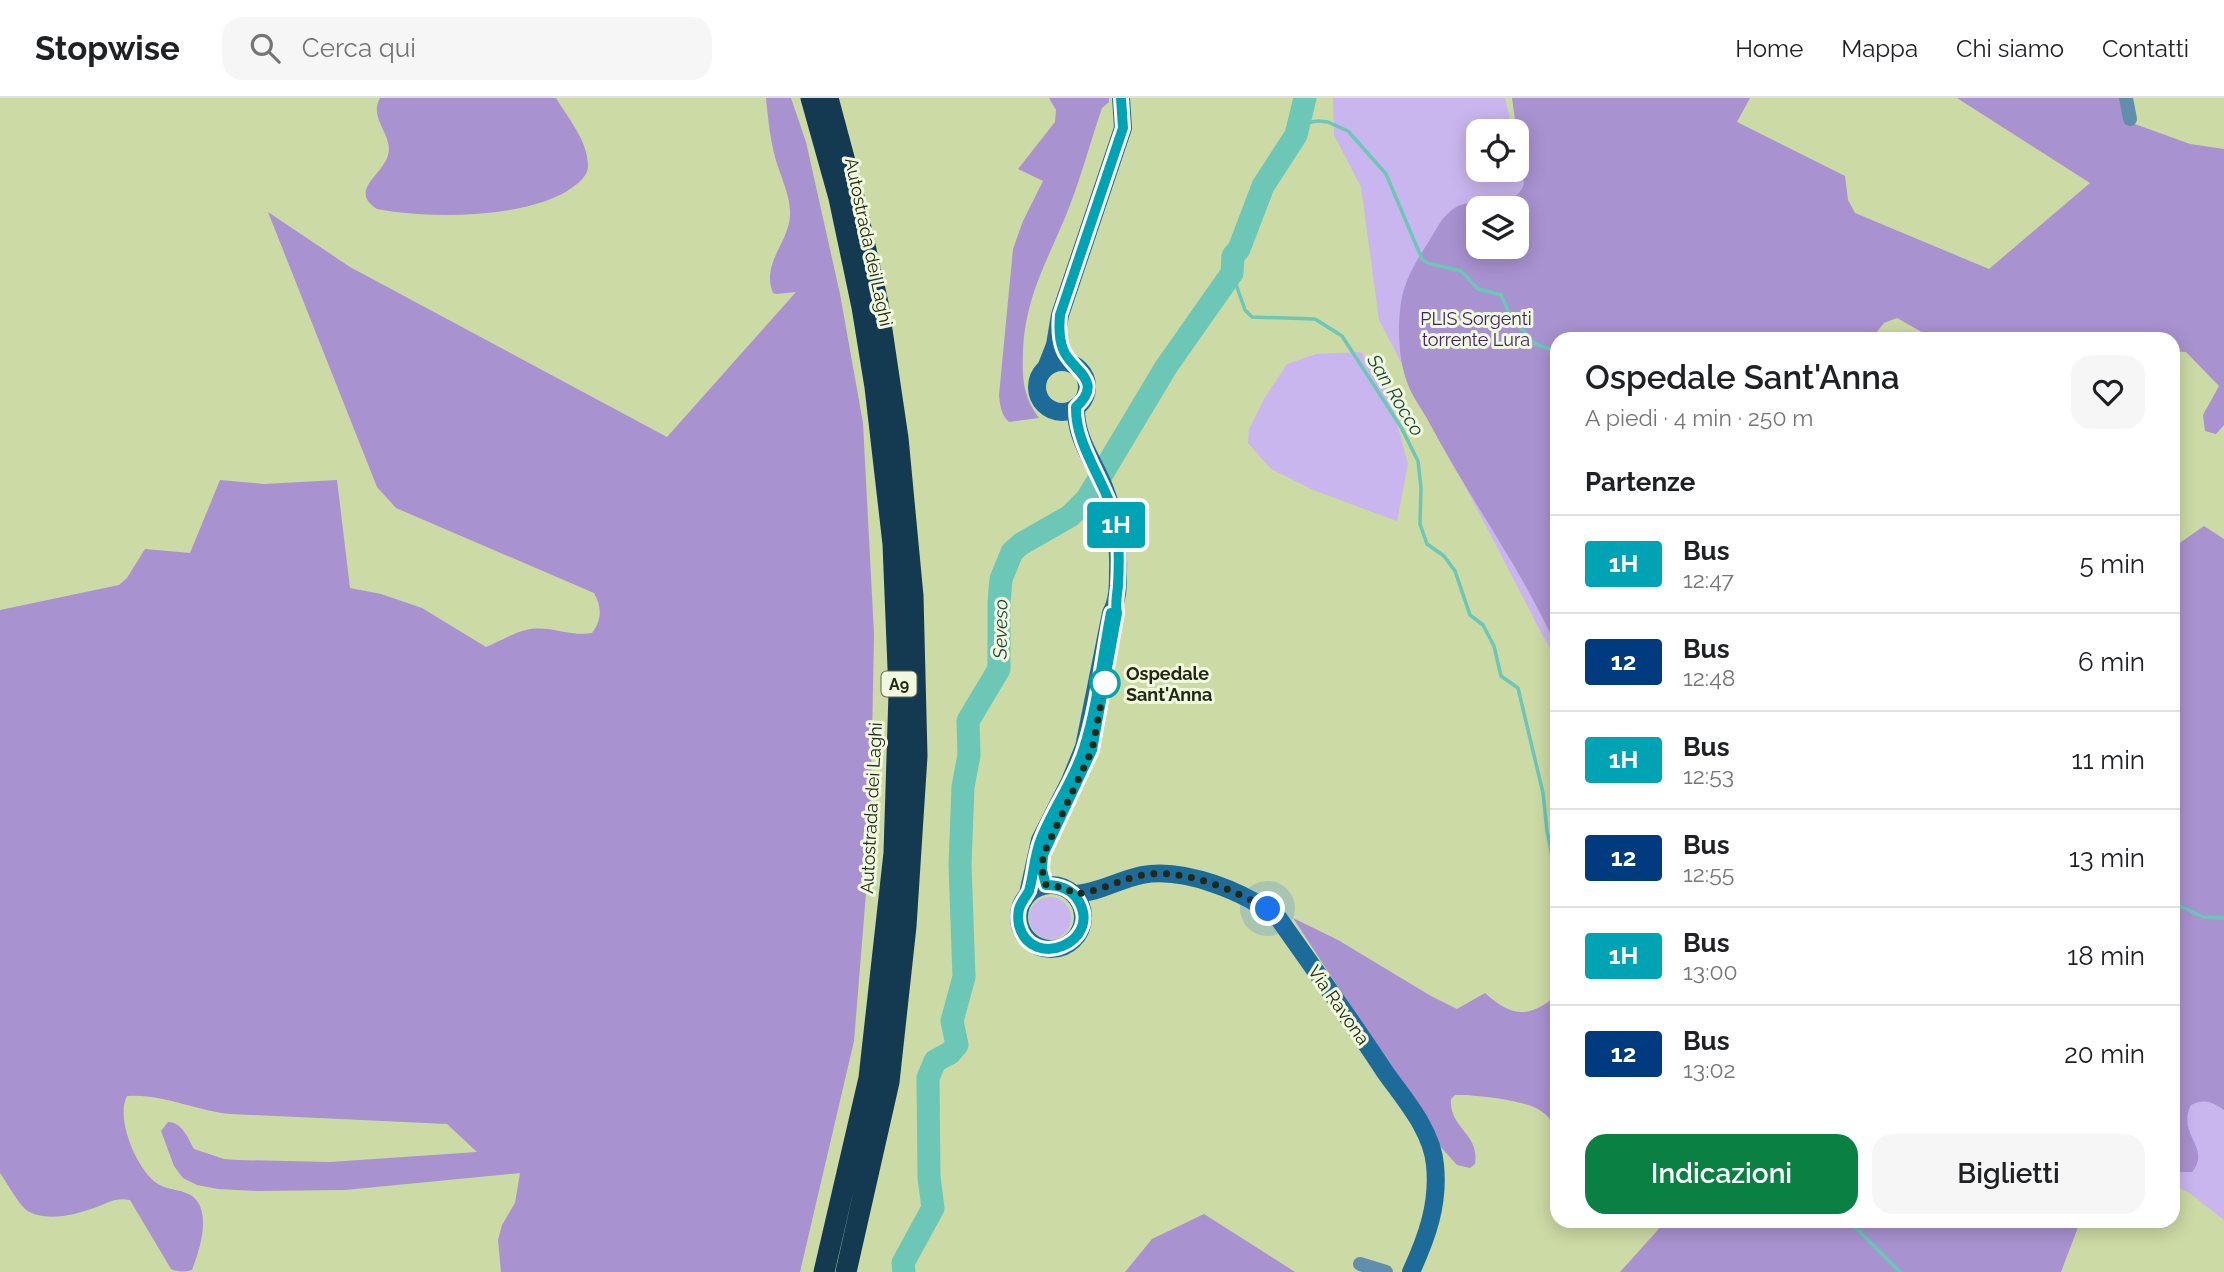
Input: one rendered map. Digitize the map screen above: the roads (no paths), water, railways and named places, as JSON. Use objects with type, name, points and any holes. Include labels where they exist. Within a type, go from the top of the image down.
[{"type":"highway","name":"Autostrada dei Laghi","points":[[811,98],[839,198],[862,307],[875,387],[893,544],[899,693],[894,853],[869,1078],[824,1272]]},
{"type":"highway","name":"Autostrada dei Laghi","points":[[828,98],[878,303],[898,438],[913,596],[917,756],[906,926],[889,1082],[846,1272]]},
{"type":"street","points":[[1059,326],[1063,349],[1083,373],[1087,386],[1084,399],[1076,407],[1064,412],[1048,408],[1038,395],[1038,378],[1046,368],[1055,345],[1060,315],[1123,128],[1121,98]]},
{"type":"street","points":[[2126,98],[2130,119]]},
{"type":"street","points":[[1046,368],[1058,362],[1073,364]]},
{"type":"street","points":[[1046,885],[1042,870],[1043,855],[1086,767],[1096,733],[1117,613],[1116,526],[1105,488],[1077,429],[1076,407]]},
{"type":"street","points":[[1056,411],[1087,451]]},
{"type":"street","points":[[1028,894],[1040,840],[1084,747],[1111,613],[1115,605]]},
{"type":"street","name":"Via Ravona","points":[[1074,894],[1097,891],[1144,875],[1173,874],[1235,893],[1268,909],[1279,919],[1346,1013],[1425,1132],[1435,1162],[1436,1200],[1427,1238],[1412,1272]]},
{"type":"street","points":[[1083,914],[1074,894],[1066,888],[1046,885],[1028,894],[1021,903],[1018,914],[1019,925],[1030,943],[1039,948],[1060,948],[1069,944],[1081,928],[1083,914],[1097,891]]},
{"type":"street","points":[[1360,1264],[1386,1272]]},
{"type":"street","points":[[1405,1272],[1412,1272]]},
{"type":"waterway","name":"Seveso","points":[[904,1272],[903,1263],[933,1208],[929,1177],[928,1078],[935,1061],[950,1053],[957,1045],[952,1021],[964,977],[960,865],[963,787],[969,755],[968,721],[999,669],[1001,579],[1012,552],[1070,516],[1087,499],[1166,367],[1232,273],[1233,256],[1239,249],[1263,186],[1296,135],[1305,98]]},
{"type":"waterway","points":[[1299,124],[1328,122],[1348,131],[1386,174],[1422,259],[1461,271],[1478,289],[1501,295],[1511,317],[1535,344],[1550,349]]},
{"type":"waterway","name":"San Rocco","points":[[1232,273],[1245,310],[1252,317],[1315,319],[1342,336],[1401,427],[1418,461],[1421,488],[1420,524],[1427,544],[1444,556],[1455,571],[1470,615],[1483,625],[1494,646],[1501,676],[1518,688],[1543,793],[1550,846]]},
{"type":"waterway","points":[[2180,906],[2203,917],[2224,918]]},
{"type":"waterway","name":"San Rocco","points":[[1856,1228],[1900,1272]]},
{"type":"place","name":"Ospedale Sant'Anna","points":[[1105,683]]},
{"type":"park label","name":"PLIS Sorgenti torrente Lura","points":[[1476,328]]}]
